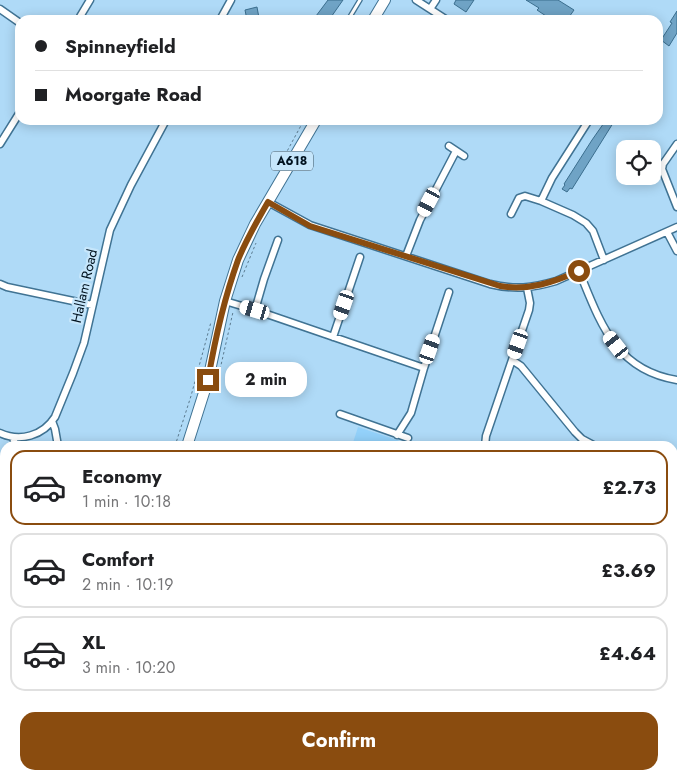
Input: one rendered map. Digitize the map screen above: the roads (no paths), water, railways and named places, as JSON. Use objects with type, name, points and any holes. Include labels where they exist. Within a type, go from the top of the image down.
[{"type":"main road","points":[[376,15],[383,1]]},
{"type":"main road","name":"A618","points":[[189,441],[230,302],[235,269],[255,224],[313,125]]},
{"type":"street","points":[[81,15],[90,0]]},
{"type":"street","points":[[223,15],[231,0]]},
{"type":"street","points":[[416,0],[439,15]]},
{"type":"street","points":[[430,9],[436,0]]},
{"type":"street","points":[[0,9],[15,20]]},
{"type":"street","points":[[0,144],[15,120]]},
{"type":"street","name":"Hallam Road","points":[[52,421],[84,343],[110,230],[131,185],[163,125]]},
{"type":"street","points":[[541,201],[552,178],[586,125]]},
{"type":"street","points":[[677,144],[663,164],[662,169],[677,207]]},
{"type":"street","points":[[449,146],[464,156]]},
{"type":"street","points":[[406,256],[420,220],[456,151]]},
{"type":"street","points":[[511,214],[519,198],[525,196],[541,201],[573,216],[590,227],[604,260]]},
{"type":"street","points":[[268,202],[310,226],[490,284],[510,288],[527,288],[550,282],[677,228]]},
{"type":"street","points":[[668,232],[677,251]]},
{"type":"street","points":[[255,310],[278,240]]},
{"type":"street","points":[[333,337],[360,257]]},
{"type":"street","points":[[579,271],[598,317],[622,353],[650,372],[668,379],[677,380]]},
{"type":"street","points":[[0,284],[92,305]]},
{"type":"street","points":[[486,441],[529,310],[530,303],[527,288]]},
{"type":"street","points":[[397,435],[411,413],[449,292]]},
{"type":"street","points":[[230,302],[424,368]]},
{"type":"street","points":[[512,360],[521,366],[575,432],[586,441]]},
{"type":"street","points":[[340,414],[408,438]]},
{"type":"street","points":[[0,433],[13,438],[28,437],[44,430],[52,421],[57,441]]},
{"type":"lane","points":[[351,15],[360,0]]}]
